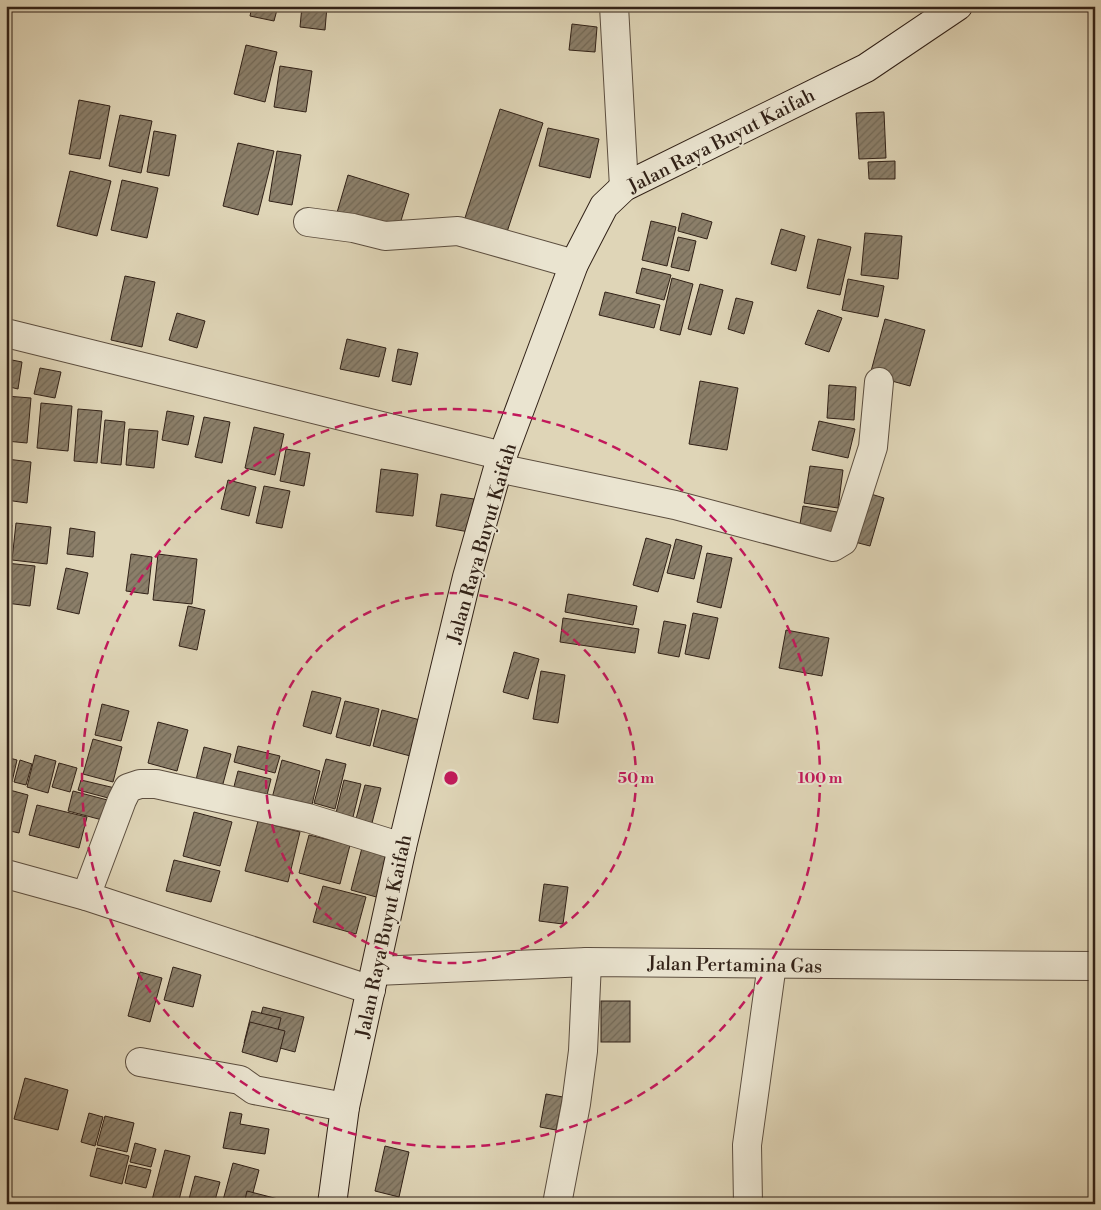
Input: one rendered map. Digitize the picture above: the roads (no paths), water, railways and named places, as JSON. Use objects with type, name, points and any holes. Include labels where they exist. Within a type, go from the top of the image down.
[{"type":"street","points":[[614,6],[624,187]]},
{"type":"street","name":"Jalan Raya Buyut Kaifah","points":[[332,1204],[345,1107],[402,846],[467,577],[500,462],[574,264],[604,206],[624,187],[866,68],[958,6]]},
{"type":"street","points":[[308,222],[353,228],[385,236],[458,231],[574,264]]},
{"type":"street","points":[[6,333],[833,547],[843,541],[873,447],[879,382]]},
{"type":"street","points":[[86,896],[122,800],[128,788],[140,784],[156,784],[308,818],[402,846]]},
{"type":"street","points":[[6,874],[374,981]]},
{"type":"street","points":[[557,1204],[576,1104],[583,1051],[587,962]]},
{"type":"street","name":"Jalan Pertamina Gas","points":[[374,981],[587,962],[1095,966]]},
{"type":"street","points":[[748,1204],[747,1145],[772,964]]},
{"type":"street","points":[[140,1062],[240,1080],[254,1090],[345,1107]]}]
